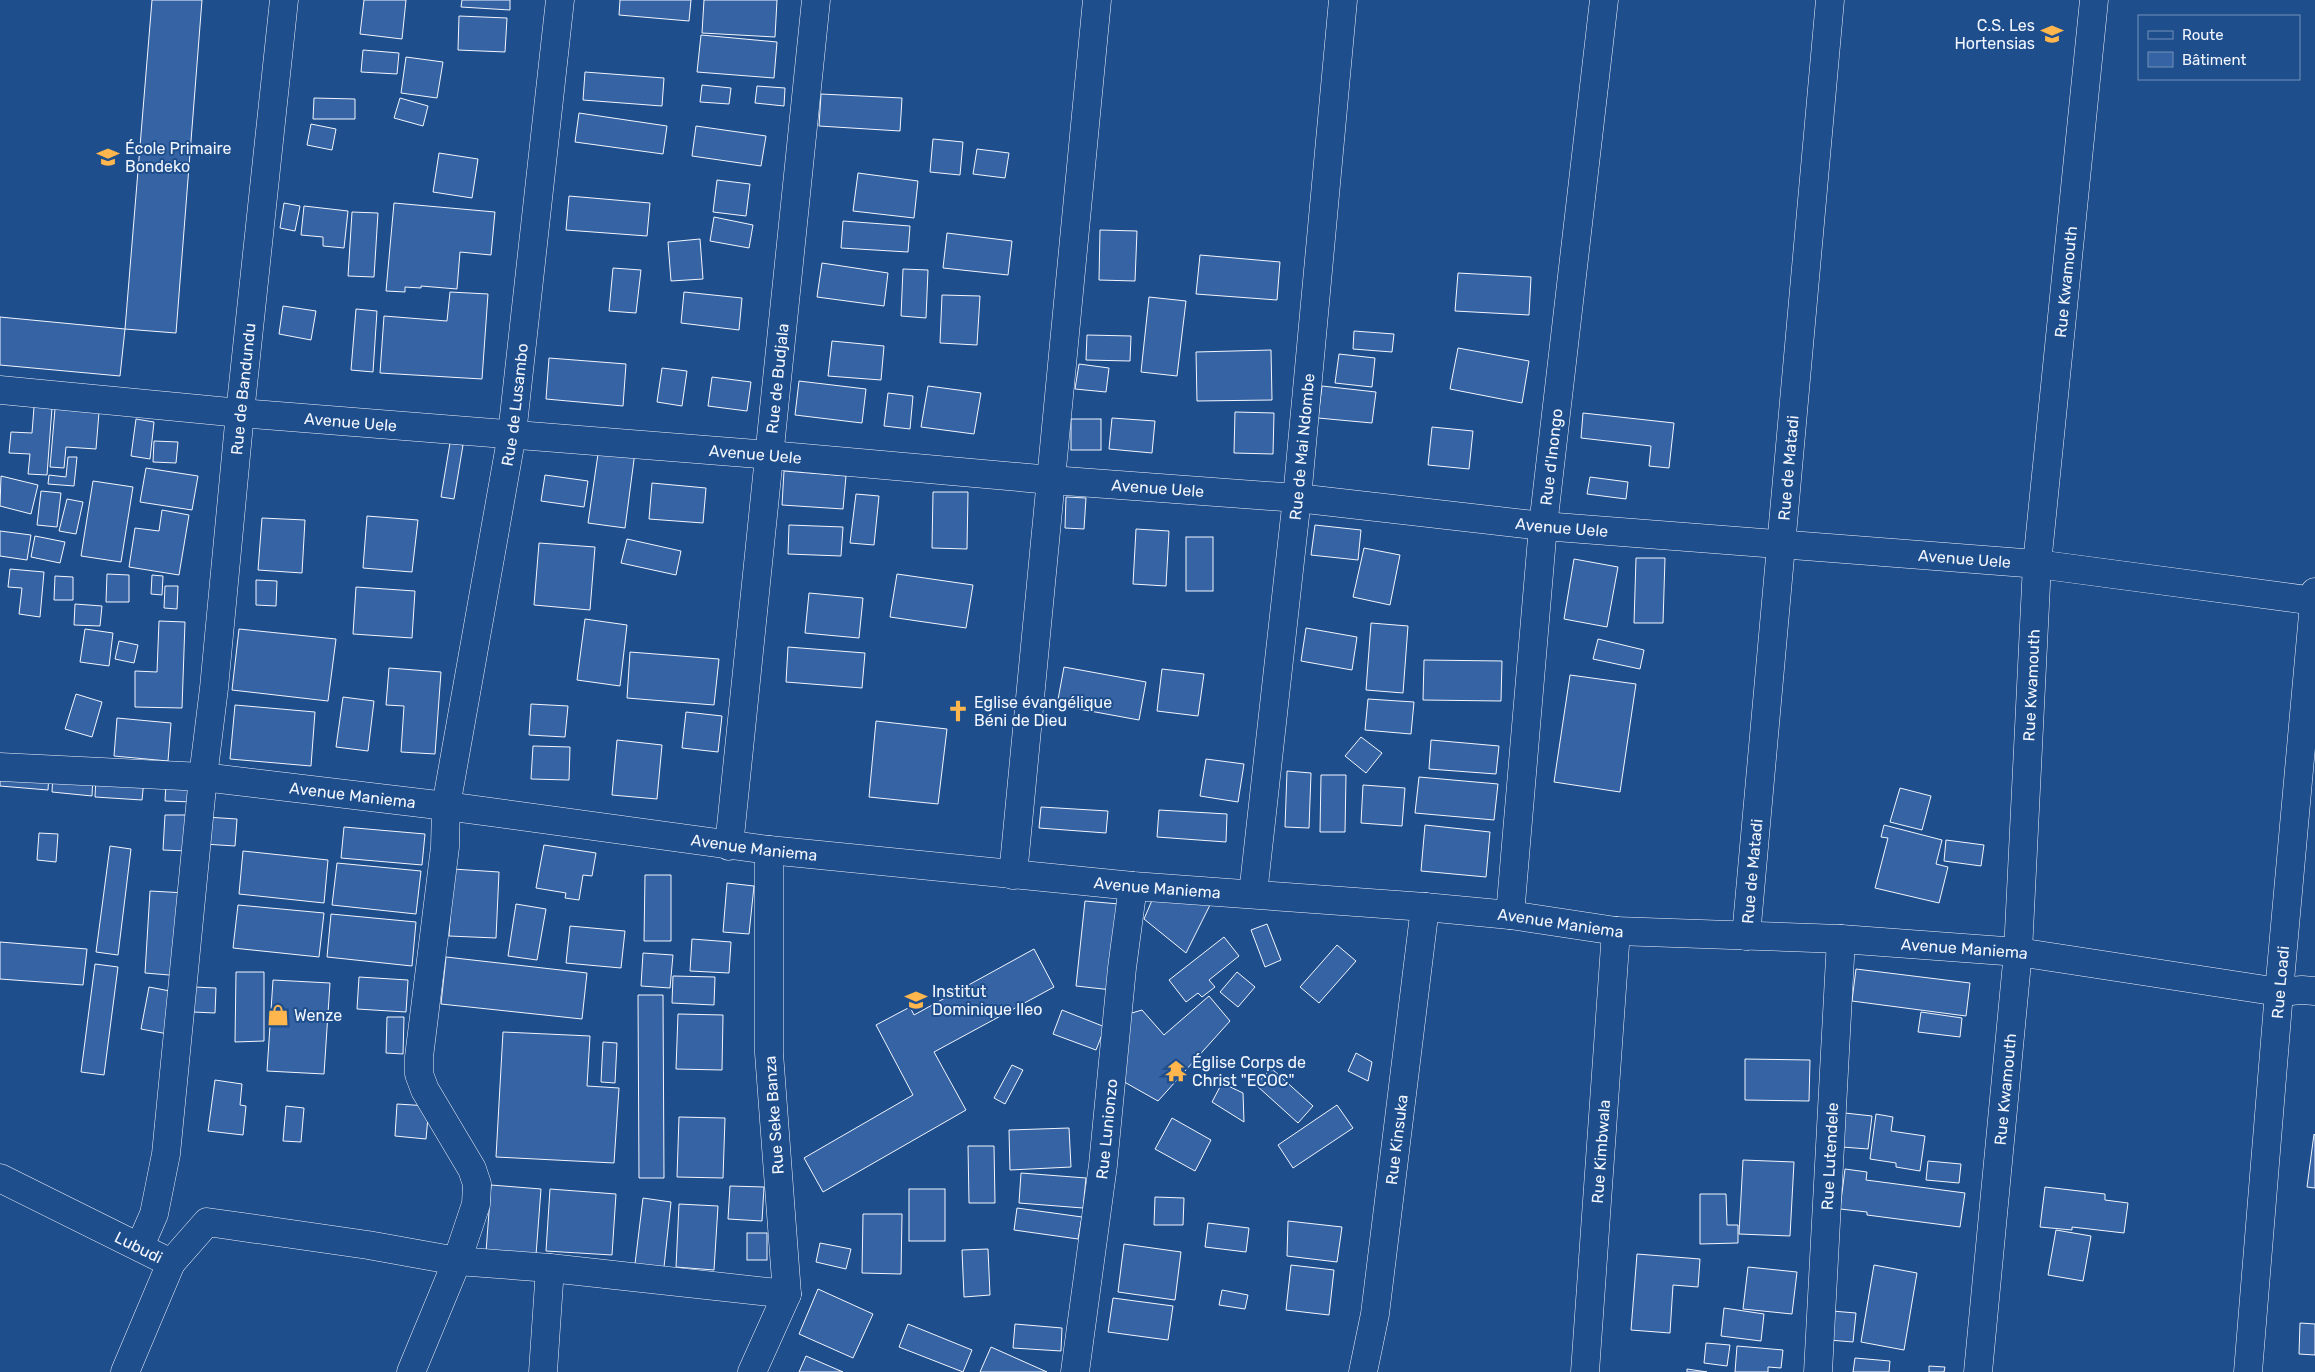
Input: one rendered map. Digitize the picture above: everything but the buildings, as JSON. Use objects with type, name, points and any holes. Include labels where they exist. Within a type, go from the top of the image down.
[{"type":"street","name":"Rue de Bandundu","points":[[140,1246],[154,1214],[166,1154],[202,777],[214,688],[240,413],[284,0]]},
{"type":"street","name":"Rue de Lusambo","points":[[411,1372],[457,1261],[476,1204],[477,1184],[472,1169],[425,1090],[419,1074],[419,1057],[445,847],[446,806],[512,434],[560,0]]},
{"type":"street","name":"Rue de Budjala","points":[[729,846],[816,0]]},
{"type":"street","points":[[1013,875],[1097,0]]},
{"type":"street","name":"Rue de Mai Ndombe","points":[[1253,894],[1297,498],[1343,0]]},
{"type":"street","name":"Rue d'Inongo","points":[[1510,915],[1543,526],[1604,0]]},
{"type":"street","name":"Rue de Matadi","points":[[1746,936],[1830,0]]},
{"type":"street","name":"Rue Kwamouth","points":[[1978,1372],[2018,952],[2037,564],[2094,0]]},
{"type":"street","name":"Avenue Uele","points":[[0,390],[240,413],[770,455],[1051,480],[1297,498],[1543,526],[1782,546],[2037,564],[2315,598]]},
{"type":"street","name":"Rue Loadi","points":[[2248,1372],[2279,992],[2315,598]]},
{"type":"street","name":"Avenue Maniema","points":[[0,767],[202,777],[446,806],[729,846],[1132,886],[1510,915],[1616,931],[1842,939],[2018,952],[2279,992],[2315,991]]},
{"type":"street","name":"Rue Seke Banza","points":[[752,1372],[786,1294],[769,1053],[769,850]]},
{"type":"street","name":"Rue Lunionzo","points":[[1075,1372],[1103,1165],[1132,886]]},
{"type":"street","name":"Rue Kinsuka","points":[[1363,1372],[1375,1314],[1425,907]]},
{"type":"street","name":"Rue Kimbwala","points":[[1585,1372],[1616,931]]},
{"type":"street","name":"Rue Lutendele","points":[[1818,1372],[1842,939]]},
{"type":"street","name":"Lubudi","points":[[0,1178],[171,1263],[125,1372]]},
{"type":"street","points":[[171,1263],[207,1222],[368,1245],[457,1261],[550,1268],[786,1294]]},
{"type":"street","points":[[543,1372],[550,1268]]},
{"type":"place","name":"C.S. Les Hortensias","points":[[2052,34]]},
{"type":"place","name":"École Primaire Bondeko","points":[[108,157]]},
{"type":"place","name":"Eglise évangélique Béni de Dieu","points":[[958,711]]},
{"type":"place","name":"Institut Dominique Ileo","points":[[916,1000]]},
{"type":"place","name":"Wenze","points":[[278,1015]]},
{"type":"place","name":"Église Corps de Christ \"ECOC\"","points":[[1176,1071]]}]
